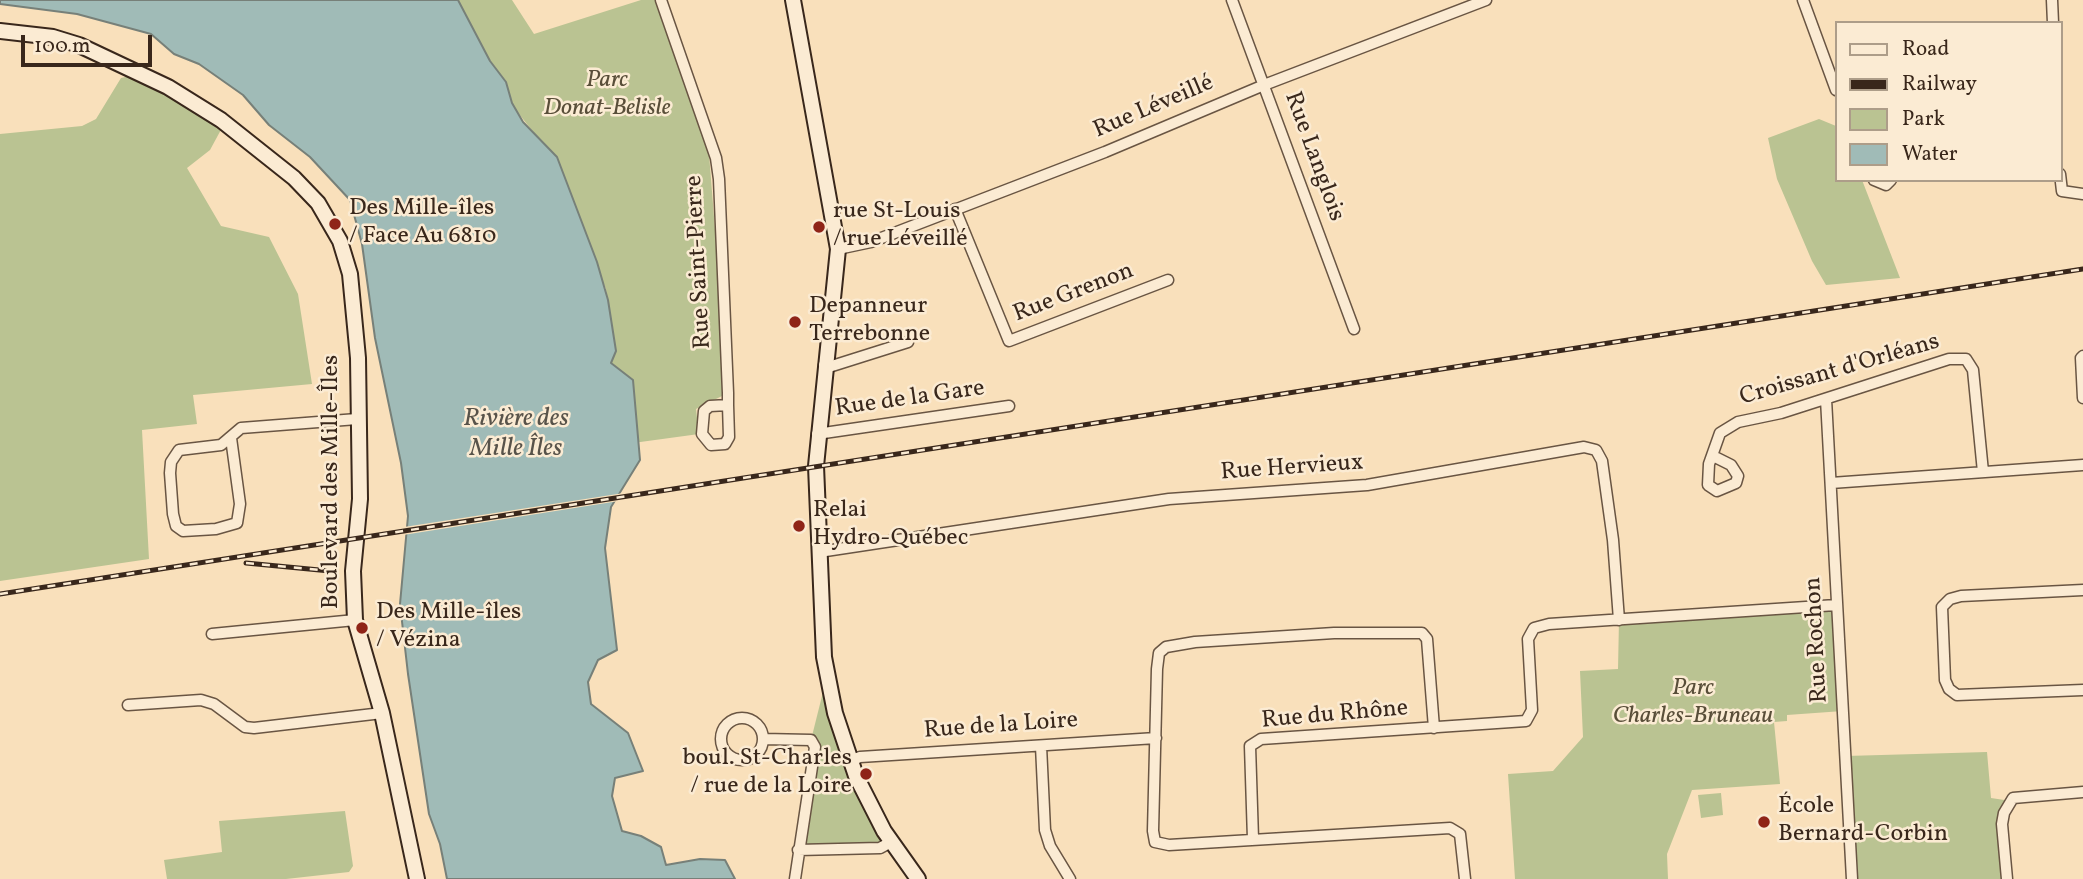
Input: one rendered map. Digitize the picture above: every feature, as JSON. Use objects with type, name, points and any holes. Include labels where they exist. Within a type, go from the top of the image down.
[{"type":"street","name":"Rue Saint-Pierre","points":[[661,0],[716,158],[728,405]]},
{"type":"street","points":[[793,0],[838,249],[817,439],[825,665],[850,761],[866,799],[891,842],[918,879]]},
{"type":"street","name":"Rue Langlois","points":[[1232,0],[1354,329]]},
{"type":"street","name":"Rue Léveillé","points":[[838,249],[871,242],[1105,152],[1264,85],[1486,0]]},
{"type":"street","points":[[1803,0],[1834,85]]},
{"type":"street","points":[[2052,0],[2053,21]]},
{"type":"street","name":"Boulevard des Mille-Îles","points":[[0,31],[53,37],[79,45],[168,86],[221,120],[294,178],[318,203],[340,242],[350,274],[358,358],[360,499],[353,571],[355,620],[382,713],[417,879]]},
{"type":"street","points":[[2061,182],[2062,191],[2073,195],[2083,194]]},
{"type":"street","name":"Rue Grenon","points":[[955,209],[1009,341],[1168,280]]},
{"type":"street","points":[[824,365],[908,342]]},
{"type":"street","points":[[2083,356],[2083,398]]},
{"type":"street","name":"Croissant d'Orléans","points":[[1713,456],[1720,433],[1738,422],[1781,413],[1949,359],[1966,359],[1973,370],[1983,472]]},
{"type":"street","name":"Rue Rochon","points":[[1826,399],[1852,879]]},
{"type":"street","name":"Rue de la Gare","points":[[817,439],[1009,407]]},
{"type":"street","points":[[232,438],[240,504],[237,523],[216,529],[183,531],[176,526],[173,514],[170,473],[174,455],[178,450],[221,445],[241,428],[357,419]]},
{"type":"street","name":"Rue Hervieux","points":[[819,552],[1169,499],[1367,485],[1584,447],[1596,450],[1602,461],[1613,540],[1619,620]]},
{"type":"street","points":[[1831,483],[2083,465]]},
{"type":"street","points":[[2083,590],[1961,596],[1950,599],[1942,607],[1942,620],[1945,680],[1949,689],[1957,695],[2083,690]]},
{"type":"street","points":[[1465,879],[1460,834],[1450,828],[1169,845],[1156,842],[1153,831],[1159,653],[1166,647],[1195,642],[1334,634],[1422,633],[1427,639],[1434,728],[1526,722],[1532,710],[1528,639],[1534,628],[1836,605]]},
{"type":"street","points":[[212,634],[355,620]]},
{"type":"street","points":[[128,705],[201,700],[214,704],[245,727],[254,728],[382,713]]},
{"type":"street","points":[[745,718],[758,725],[762,739],[754,756],[742,760],[730,756],[721,738],[726,725],[745,718]]},
{"type":"street","name":"Rue du Rhône","points":[[1253,839],[1250,746],[1261,739],[1434,728]]},
{"type":"street","name":"Rue de la Loire","points":[[850,761],[860,757],[1156,738]]},
{"type":"street","points":[[762,739],[811,740],[815,747],[794,879]]},
{"type":"street","points":[[1041,746],[1045,830],[1050,846],[1070,879]]},
{"type":"street","points":[[2007,879],[2002,824],[2013,798],[2083,792]]},
{"type":"street","points":[[798,850],[880,848],[891,842]]},
{"type":"green space","name":"Parc Donat-Belisle","points":[[453,0],[512,0],[534,34],[641,0],[661,0],[709,154],[728,393],[696,409],[699,434],[633,443],[618,368],[611,363],[606,289],[546,148],[515,109]]},
{"type":"green space","points":[[152,71],[223,126],[210,150],[187,168],[221,226],[269,237],[298,294],[312,384],[193,395],[197,424],[142,430],[149,559],[0,581],[0,134],[82,126],[96,119],[121,78]]},
{"type":"green space","points":[[1819,119],[1834,125],[1834,182],[1863,182],[1900,278],[1826,285],[1812,261],[1777,179],[1768,138]]},
{"type":"green space","name":"Parc Charles-Bruneau","points":[[1836,605],[1843,711],[1787,715],[1787,721],[1774,722],[1780,784],[1692,790],[1667,854],[1668,879],[1515,879],[1508,774],[1553,771],[1583,737],[1580,671],[1618,669],[1619,620]]},
{"type":"green space","points":[[828,672],[840,729],[895,840],[875,846],[798,850],[811,740]]},
{"type":"green space","points":[[1987,752],[1991,798],[2011,801],[2005,813],[2007,879],[1852,879],[1846,756]]},
{"type":"green space","points":[[1721,793],[1723,815],[1701,818],[1698,795]]},
{"type":"green space","points":[[345,811],[353,866],[349,872],[286,879],[167,879],[164,860],[222,852],[219,821]]},
{"type":"water","name":"Rivière des Mille Îles","points":[[0,0],[458,0],[490,61],[506,82],[512,103],[523,122],[557,157],[597,262],[608,300],[616,351],[611,363],[633,380],[640,460],[611,507],[605,548],[617,650],[598,660],[588,682],[591,704],[628,733],[643,771],[615,778],[612,796],[622,831],[641,836],[661,847],[666,865],[700,859],[725,860],[735,879],[447,879],[440,844],[429,814],[400,604],[408,516],[401,463],[375,338],[362,244],[350,200],[310,157],[269,125],[243,95],[199,64],[174,54],[151,34],[77,14],[0,4]]},
{"type":"pier","points":[[624,493],[619,501],[403,535],[404,527]]},
{"type":"railway","points":[[0,594],[2083,269]]},
{"type":"railway","points":[[246,563],[330,571]]},
{"type":"place","name":"Des Mille-îles / Face Au 6810","points":[[335,224]]},
{"type":"place","name":"rue St-Louis / rue Léveillé","points":[[819,227]]},
{"type":"place","name":"Depanneur Terrebonne","points":[[795,322]]},
{"type":"place","name":"Relai Hydro-Québec","points":[[799,526]]},
{"type":"place","name":"Des Mille-îles / Vézina","points":[[362,628]]},
{"type":"place","name":"boul. St-Charles / rue de la Loire","points":[[866,774]]},
{"type":"place","name":"École Bernard-Corbin","points":[[1764,822]]}]
